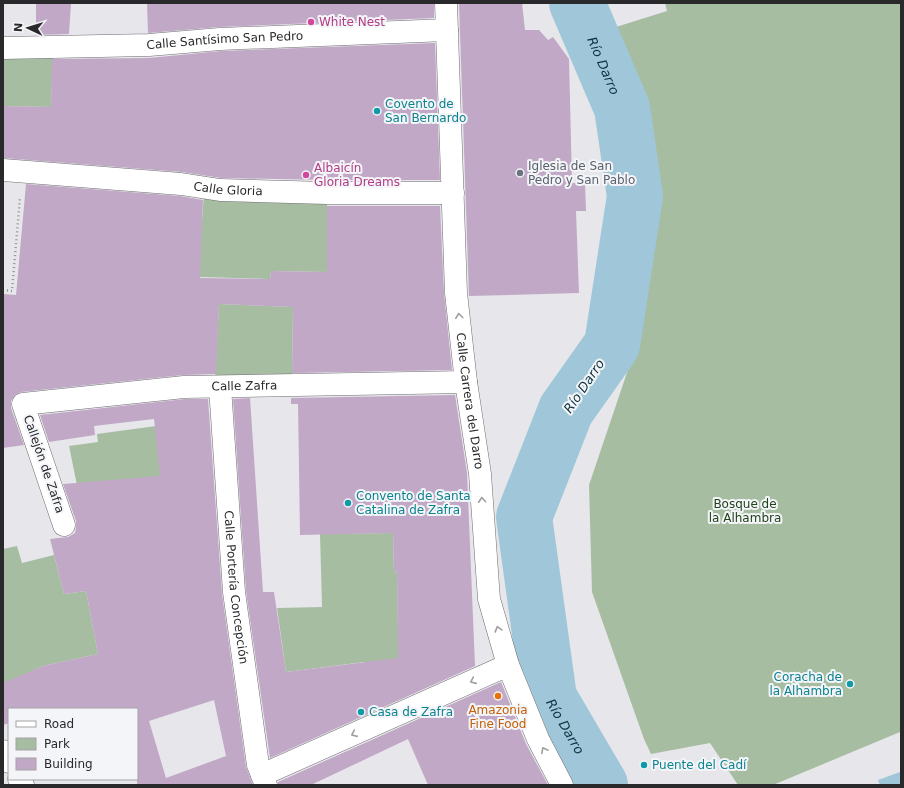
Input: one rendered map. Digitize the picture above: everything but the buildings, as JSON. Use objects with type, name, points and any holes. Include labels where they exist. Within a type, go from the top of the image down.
[{"type":"street","name":"Calle Carrera del Darro","points":[[446,3],[456,293],[466,382],[480,474],[489,599],[508,665],[538,739],[562,785]]},
{"type":"street","name":"Calle Santísimo San Pedro","points":[[3,48],[149,44],[220,39],[447,30]]},
{"type":"street","name":"Calle Gloria","points":[[13,171],[181,184],[220,190],[327,193],[453,193]]},
{"type":"street","name":"Calle Zafra","points":[[23,404],[184,387],[466,382]]},
{"type":"street","name":"Calle Portería Concepción","points":[[220,386],[234,592],[258,765],[264,780]]},
{"type":"street","name":"Callejón de Zafra","points":[[23,404],[64,525]]},
{"type":"street","points":[[264,780],[508,665]]},
{"type":"street","points":[[3,751],[8,760]]},
{"type":"path","points":[[3,290],[12,291],[13,171]]},
{"type":"green space","name":"Bosque de la Alhambra","points":[[665,3],[901,3],[901,734],[900,732],[773,785],[738,785],[710,743],[651,754],[644,739],[592,592],[589,485],[637,343],[659,193],[616,27],[667,11]]},
{"type":"green space","points":[[53,51],[51,107],[3,106],[3,52]]},
{"type":"green space","points":[[204,193],[327,198],[327,272],[271,271],[270,279],[198,277]]},
{"type":"green space","points":[[219,304],[293,307],[292,379],[215,379]]},
{"type":"green space","points":[[156,426],[201,479],[78,490],[69,446],[98,442],[97,434]]},
{"type":"green space","points":[[393,533],[394,571],[397,572],[399,687],[373,698],[364,662],[286,672],[277,608],[322,607],[320,534]]},
{"type":"green space","points":[[17,546],[22,563],[54,555],[64,594],[86,591],[98,654],[43,666],[3,684],[3,549]]},
{"type":"water","points":[[900,772],[901,785],[880,785],[878,780]]},
{"type":"waterway","name":"Río Darro","points":[[577,3],[622,108],[635,196],[612,345],[566,410],[524,517],[549,698],[600,785]]},
{"type":"place","name":"White Nest","points":[[311,22]]},
{"type":"place","name":"Covento de San Bernardo","points":[[377,111]]},
{"type":"place","name":"Iglesia de San Pedro y San Pablo","points":[[520,173]]},
{"type":"place","name":"Albaicín Gloria Dreams","points":[[306,175]]},
{"type":"place","name":"Convento de Santa Catalina de Zafra","points":[[348,503]]},
{"type":"place","name":"Coracha de la Alhambra","points":[[850,684]]},
{"type":"place","name":"Amazonia Fine Food","points":[[498,696]]},
{"type":"place","name":"Casa de Zafra","points":[[361,712]]},
{"type":"place","name":"Puente del Cadí","points":[[644,765]]}]
